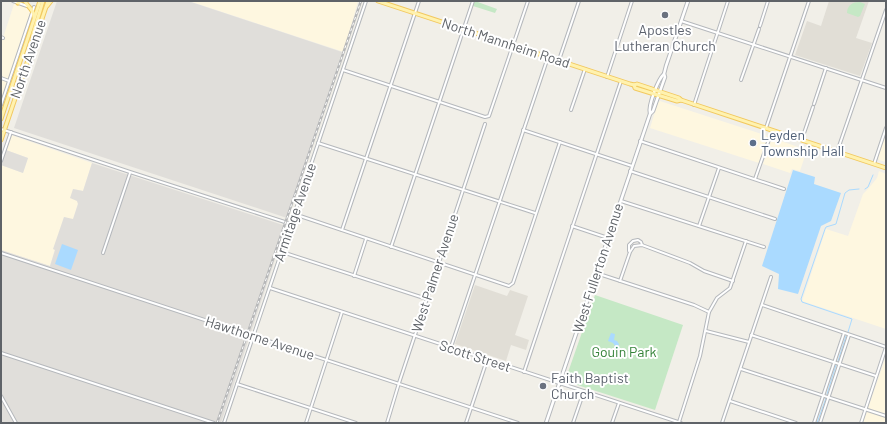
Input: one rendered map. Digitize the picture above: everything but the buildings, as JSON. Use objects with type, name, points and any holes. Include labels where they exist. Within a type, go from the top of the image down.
[{"type":"main road","points":[[26,1],[26,4],[32,8],[34,18]]},
{"type":"main road","points":[[32,8],[41,1]]},
{"type":"main road","points":[[33,46],[33,34],[41,1]]},
{"type":"main road","name":"North Avenue","points":[[1,119],[41,1]]},
{"type":"main road","name":"North Avenue","points":[[1,140],[3,129],[48,1]]},
{"type":"main road","points":[[45,9],[51,1]]},
{"type":"main road","name":"North Mannheim Road","points":[[378,1],[621,81],[660,91],[694,105],[886,168]]},
{"type":"main road","name":"North Mannheim Road","points":[[634,85],[636,88],[658,96],[677,101],[681,100]]},
{"type":"street","points":[[13,1],[20,2],[32,8]]},
{"type":"street","name":"Armitage Avenue","points":[[224,423],[366,1]]},
{"type":"street","points":[[342,230],[419,1]]},
{"type":"street","points":[[391,247],[473,1]]},
{"type":"street","points":[[343,70],[488,117],[491,114],[528,1]]},
{"type":"street","points":[[559,61],[579,1]]},
{"type":"street","points":[[607,76],[632,1]]},
{"type":"street","name":"West Fullerton Avenue","points":[[546,423],[640,141],[665,77],[664,74],[688,1]]},
{"type":"street","points":[[694,105],[728,1]]},
{"type":"street","points":[[741,80],[768,1]]},
{"type":"street","points":[[765,129],[809,1]]},
{"type":"street","name":"North Avenue","points":[[1,105],[32,8]]},
{"type":"street","points":[[837,152],[886,10]]},
{"type":"street","points":[[681,21],[886,88]]},
{"type":"street","points":[[451,347],[548,57]]},
{"type":"street","points":[[801,140],[826,68]]},
{"type":"street","points":[[571,110],[585,69]]},
{"type":"street","name":"West Fullerton Avenue","points":[[650,114],[649,109],[655,90],[660,77],[664,74]]},
{"type":"street","points":[[1,78],[9,81]]},
{"type":"street","points":[[524,372],[621,81]]},
{"type":"street","name":"West Palmer Avenue","points":[[387,423],[426,299],[485,124]]},
{"type":"street","points":[[874,164],[886,128]]},
{"type":"street","points":[[3,129],[291,224]]},
{"type":"street","points":[[523,130],[632,166]]},
{"type":"street","points":[[755,179],[772,131]]},
{"type":"street","points":[[1,161],[11,132]]},
{"type":"street","points":[[640,141],[784,189]]},
{"type":"street","points":[[294,214],[510,286],[513,284],[560,142]]},
{"type":"street","points":[[318,143],[535,214]]},
{"type":"street","points":[[699,226],[719,168]]},
{"type":"street","points":[[630,171],[775,219]]},
{"type":"street","points":[[103,253],[130,172]]},
{"type":"street","points":[[620,201],[764,247]]},
{"type":"street","points":[[572,226],[608,238]]},
{"type":"street","points":[[354,276],[366,238]]},
{"type":"street","points":[[630,252],[629,245],[633,240],[638,240],[641,242],[642,246]]},
{"type":"street","points":[[680,423],[700,356],[709,312],[714,302],[730,288],[746,241]]},
{"type":"street","points":[[620,281],[630,252],[634,246],[642,246],[690,263],[704,271],[733,281]]},
{"type":"street","points":[[282,252],[426,299]]},
{"type":"street","name":"Hawthorne Avenue","points":[[1,253],[518,423]]},
{"type":"street","points":[[596,273],[694,305],[709,312]]},
{"type":"street","points":[[722,423],[771,278]]},
{"type":"street","name":"Scott Street","points":[[270,288],[680,423]]},
{"type":"street","points":[[762,305],[886,347],[861,423]]},
{"type":"street","points":[[306,423],[342,312]]},
{"type":"street","points":[[706,331],[749,342]]},
{"type":"street","points":[[814,423],[844,333]]},
{"type":"street","points":[[820,423],[850,334]]},
{"type":"street","points":[[751,335],[876,376]]},
{"type":"street","points":[[1,353],[214,423]]},
{"type":"street","points":[[466,423],[487,360]]},
{"type":"street","points":[[740,368],[886,416]]},
{"type":"street","points":[[238,384],[356,423]]},
{"type":"street","points":[[573,423],[584,391]]},
{"type":"street","points":[[1,396],[16,423]]},
{"type":"street","points":[[730,401],[796,423]]},
{"type":"street","points":[[612,423],[619,403]]},
{"type":"shaded area","points":[[15,1],[21,1],[19,3],[30,7],[33,10],[1,105],[1,44]]},
{"type":"shaded area","points":[[57,1],[188,1],[342,52],[287,218],[14,128]]},
{"type":"shaded area","points":[[189,1],[358,1],[344,52]]},
{"type":"shaded area","points":[[829,1],[869,1],[856,38],[872,43],[860,76],[795,55],[807,21],[821,26]]},
{"type":"shaded area","points":[[660,101],[768,136],[759,163],[650,128],[658,102]]},
{"type":"shaded area","points":[[886,134],[886,162],[879,160],[878,157]]},
{"type":"shaded area","points":[[11,135],[92,163],[83,191],[73,189],[78,203],[73,220],[64,217],[50,266],[1,250],[1,165],[23,173],[28,158],[6,150]]},
{"type":"shaded area","points":[[772,138],[807,150],[800,171],[792,169],[790,173],[763,164]]},
{"type":"shaded area","points":[[6,150],[28,158],[23,173],[1,165]]},
{"type":"shaded area","points":[[92,163],[286,226],[221,423],[1,423],[1,250],[50,266],[55,250],[53,249],[64,217],[73,219],[78,204],[77,201],[70,198],[73,189],[83,191]]},
{"type":"shaded area","points":[[879,171],[886,174],[886,329],[802,301],[826,229],[848,236],[863,194],[877,178]]},
{"type":"shaded area","points":[[475,285],[507,296],[510,290],[528,296],[515,335],[529,340],[526,350],[511,345],[506,361],[455,344]]},
{"type":"shaded area","points":[[886,356],[886,423],[863,423]]},
{"type":"green space","points":[[475,1],[497,9],[495,13],[473,6]]},
{"type":"green space","points":[[860,2],[865,4],[860,16],[858,17],[847,13],[851,4]]},
{"type":"green space","name":"Gouin Park","points":[[595,295],[683,325],[655,410],[565,381]]},
{"type":"water","points":[[793,170],[815,177],[814,184],[841,193],[831,221],[821,226],[798,294],[778,289],[779,274],[762,266]]},
{"type":"water","points":[[62,244],[78,250],[71,270],[55,264]]},
{"type":"water","points":[[611,333],[615,334],[614,340],[619,344],[618,347],[620,348],[617,356],[612,353],[615,346],[613,343],[608,341]]},
{"type":"waterway","points":[[865,189],[868,187],[873,175]]},
{"type":"waterway","points":[[848,332],[852,319],[802,302],[801,299],[826,227],[836,224],[845,193],[849,190],[859,189]]},
{"type":"waterway","points":[[838,361],[846,336]]},
{"type":"waterway","points":[[827,394],[836,365]]},
{"type":"waterway","points":[[817,423],[826,398]]},
{"type":"railway","points":[[217,423],[361,1]]},
{"type":"place","name":"Apostles Lutheran Church","points":[[665,15]]},
{"type":"place","name":"Leyden Township Hall","points":[[753,143]]},
{"type":"place","name":"Faith Baptist Church","points":[[543,386]]}]
